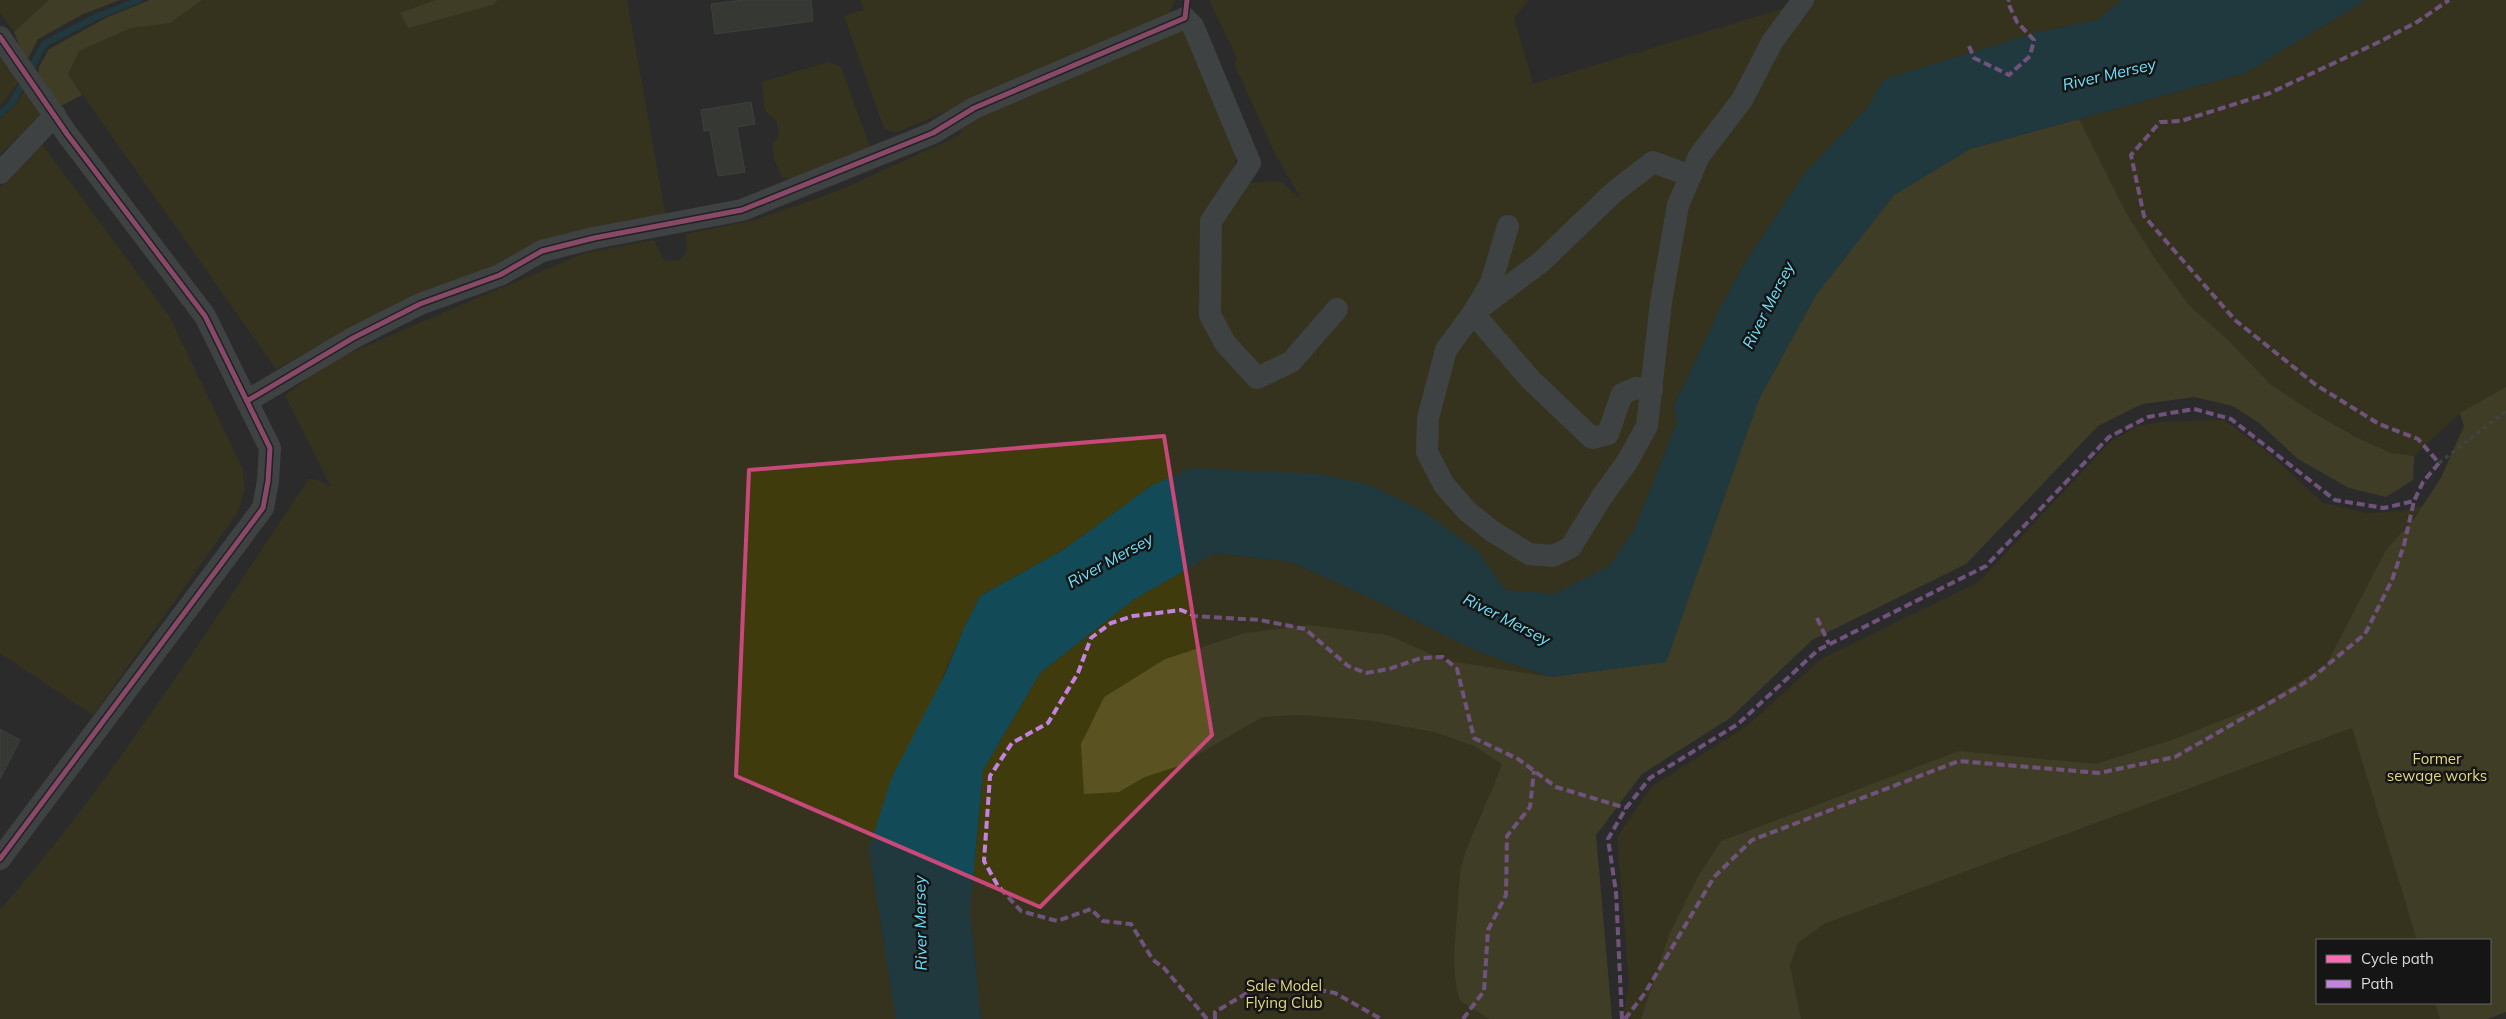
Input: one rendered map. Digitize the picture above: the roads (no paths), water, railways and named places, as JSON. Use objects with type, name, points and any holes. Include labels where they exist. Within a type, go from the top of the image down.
[{"type":"street","points":[[1508,226],[1491,283],[1474,313],[1446,350],[1428,418],[1427,452],[1444,486],[1468,512],[1492,531],[1529,554],[1553,556],[1571,547],[1601,498],[1627,462],[1647,426],[1661,302],[1678,205],[1699,156],[1742,100],[1772,42],[1803,0]]},
{"type":"street","points":[[247,401],[352,338],[420,304],[500,275],[542,252],[594,238],[742,210],[933,133],[974,108],[1186,9],[1250,163],[1211,221],[1210,316],[1225,343],[1257,378],[1291,362],[1336,309]]},
{"type":"street","points":[[0,37],[67,134],[205,316],[270,448],[268,481],[263,508],[0,859]]},
{"type":"street","points":[[0,173],[55,115]]},
{"type":"street","points":[[1474,313],[1541,262],[1614,192],[1653,162],[1691,176]]},
{"type":"street","points":[[1474,313],[1530,380],[1592,438],[1608,434],[1622,394],[1636,388],[1652,390]]},
{"type":"water","name":"River Mersey","points":[[2122,0],[2366,0],[2245,73],[1970,149],[1894,195],[1816,295],[1759,399],[1666,662],[1551,677],[1474,650],[1381,603],[1292,562],[1215,553],[1133,600],[1040,673],[983,770],[970,912],[981,1019],[896,1019],[869,849],[891,779],[946,672],[963,630],[980,596],[1063,550],[1151,486],[1191,468],[1319,474],[1370,485],[1421,510],[1478,551],[1505,590],[1554,594],[1609,566],[1634,530],[1677,423],[1674,406],[1722,304],[1748,258],[1805,173],[1867,108],[1884,79],[2039,32],[2097,20]]},
{"type":"waterway","points":[[29,72],[44,44],[96,17],[139,0]]},
{"type":"waterway","points":[[0,114],[12,103],[24,81]]},
{"type":"park label","name":"Former sewage works","points":[[2437,766]]},
{"type":"park label","name":"Sale Model Flying Club","points":[[1284,994]]}]
